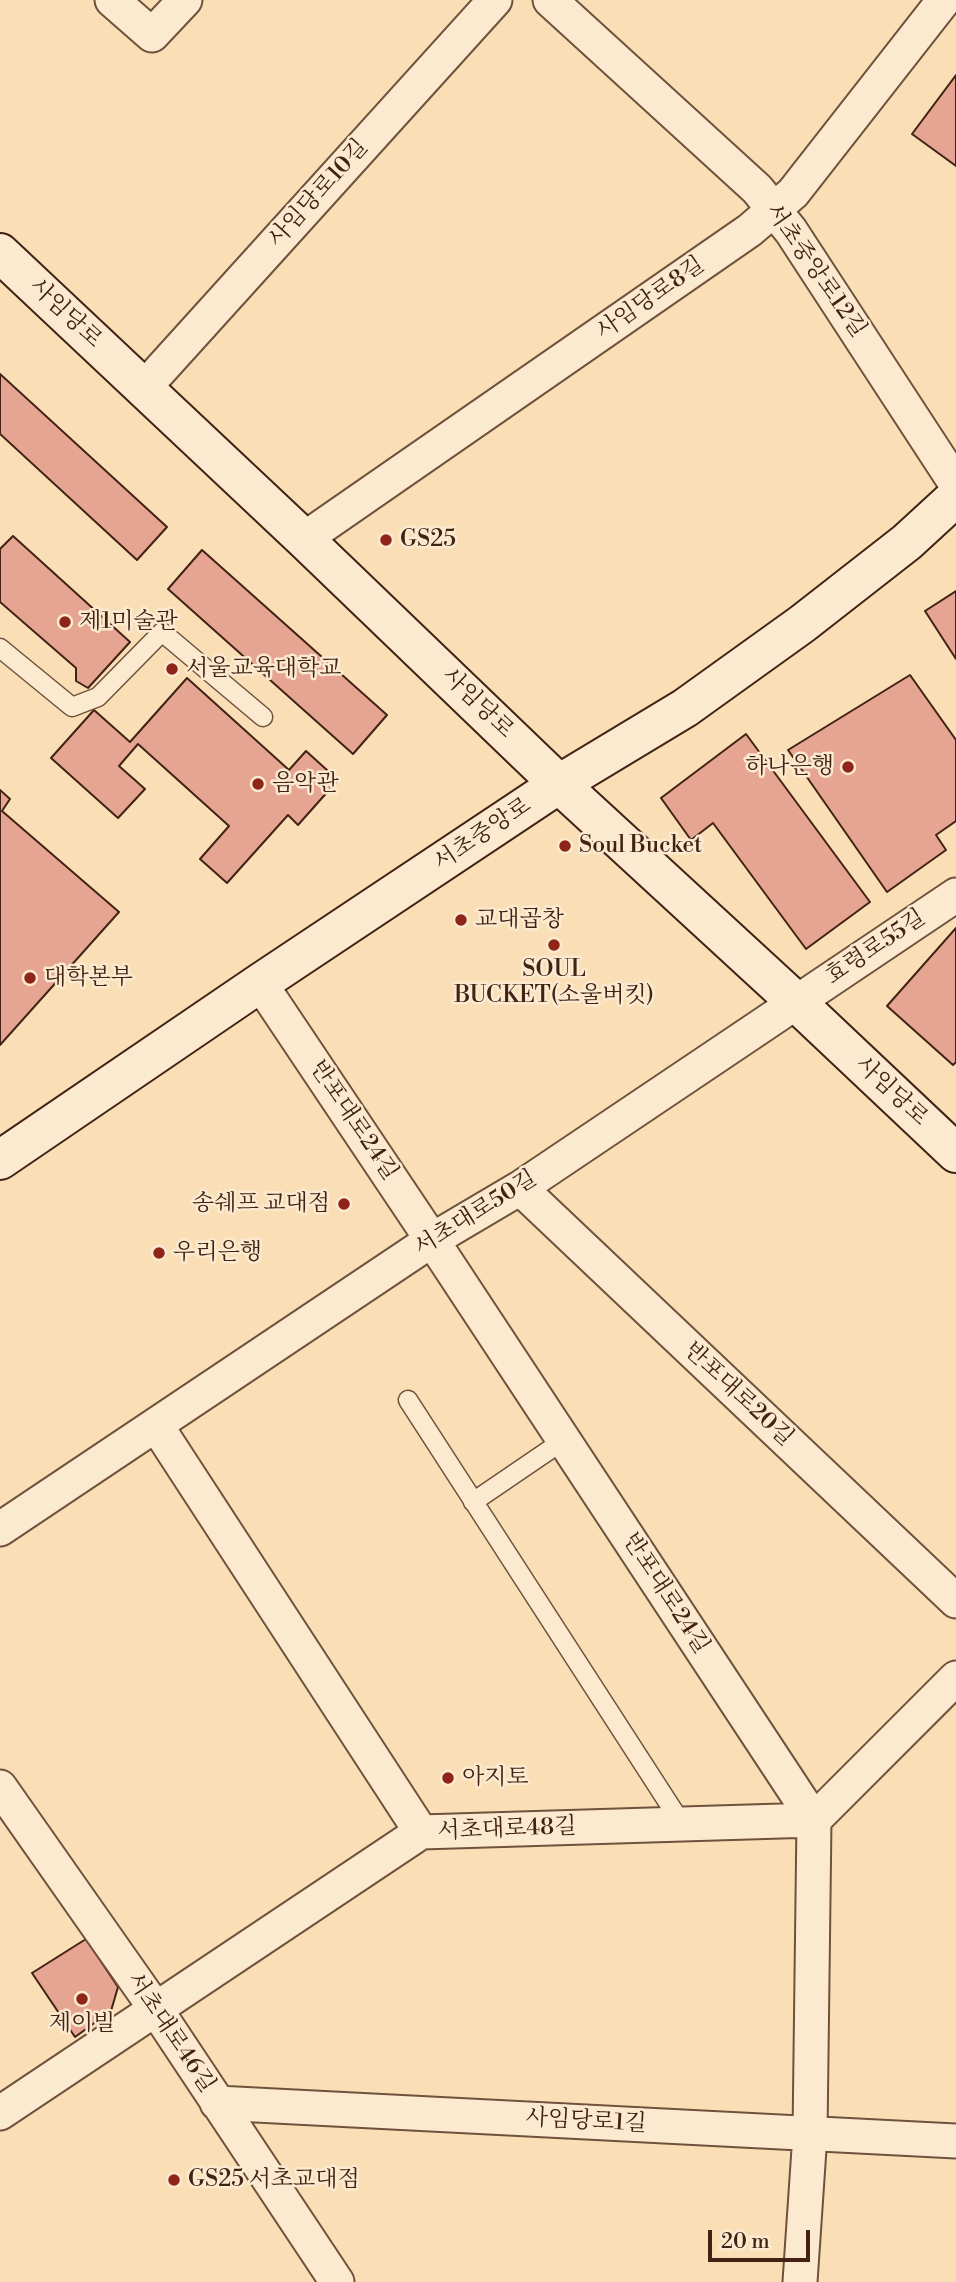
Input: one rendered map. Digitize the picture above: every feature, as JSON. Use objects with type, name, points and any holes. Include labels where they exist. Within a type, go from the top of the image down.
[{"type":"main road","name":"사임당로","points":[[0,253],[559,784],[956,1153]]},
{"type":"main road","name":"서초중앙로","points":[[0,1160],[559,784],[685,708],[802,624],[907,542],[956,497]]},
{"type":"street","points":[[113,0],[152,35],[185,0]]},
{"type":"street","name":"사임당로10길","points":[[144,388],[495,0]]},
{"type":"street","name":"서초중앙로12길","points":[[550,0],[757,189],[791,231],[956,484]]},
{"type":"street","name":"사임당로8길","points":[[304,540],[750,230],[774,210],[793,193],[944,0]]},
{"type":"street","name":"효령로55길","points":[[796,1002],[956,895]]},
{"type":"street","name":"반포대로24길","points":[[260,983],[814,1820]]},
{"type":"street","name":"서초대로50길","points":[[0,1529],[432,1240],[520,1188],[796,1002]]},
{"type":"street","name":"반포대로20길","points":[[520,1188],[956,1601]]},
{"type":"street","points":[[156,1425],[421,1832]]},
{"type":"street","points":[[800,2282],[810,2134],[814,1820],[956,1678]]},
{"type":"street","name":"서초대로46길","points":[[0,1787],[155,2008],[337,2282]]},
{"type":"street","name":"서초대로48길","points":[[0,2113],[421,1832],[814,1820]]},
{"type":"street","name":"사임당로1길","points":[[217,2104],[956,2141]]},
{"type":"lane","points":[[0,648],[72,707],[98,697],[162,632],[262,717]]},
{"type":"lane","points":[[408,1400],[682,1824]]},
{"type":"lane","points":[[473,1502],[564,1440]]},
{"type":"building","points":[[956,75],[956,166],[912,134]]},
{"type":"building","points":[[0,374],[167,527],[137,560],[0,434]]},
{"type":"building","name":"제1미술관","points":[[13,536],[130,642],[88,688],[76,681],[76,668],[0,602],[0,549]]},
{"type":"building","points":[[202,550],[387,715],[353,754],[168,589]]},
{"type":"building","points":[[956,591],[956,659],[925,611]]},
{"type":"building","points":[[910,675],[956,740],[956,821],[936,835],[946,850],[887,892],[788,750]]},
{"type":"building","name":"음악관","points":[[187,678],[289,770],[306,751],[338,780],[298,825],[288,815],[227,883],[200,859],[229,826],[138,744],[119,766],[145,789],[118,818],[51,758],[94,710],[130,742]]},
{"type":"building","points":[[746,734],[870,902],[806,949],[713,823],[691,840],[661,798]]},
{"type":"building","name":"대학본부","points":[[0,790],[10,799],[2,811],[119,912],[0,1045]]},
{"type":"building","points":[[956,928],[956,1062],[953,1065],[887,1006]]},
{"type":"building","name":"제이빌","points":[[86,1939],[118,1987],[111,2011],[75,2037],[32,1973]]},
{"type":"place","name":"GS25","points":[[386,540]]},
{"type":"place","name":"제1미술관","points":[[65,622]]},
{"type":"place","name":"서울교육대학교","points":[[172,669]]},
{"type":"place","name":"하나은행","points":[[848,767]]},
{"type":"place","name":"음악관","points":[[258,784]]},
{"type":"place","name":"Soul Bucket","points":[[565,846]]},
{"type":"place","name":"교대곱창","points":[[461,920]]},
{"type":"place","name":"SOUL BUCKET(소울버킷)","points":[[554,945]]},
{"type":"place","name":"대학본부","points":[[30,978]]},
{"type":"place","name":"송쉐프 교대점","points":[[344,1204]]},
{"type":"place","name":"우리은행","points":[[159,1253]]},
{"type":"place","name":"아지토","points":[[448,1778]]},
{"type":"place","name":"제이빌","points":[[82,1999]]},
{"type":"place","name":"GS25 서초교대점","points":[[174,2180]]}]
